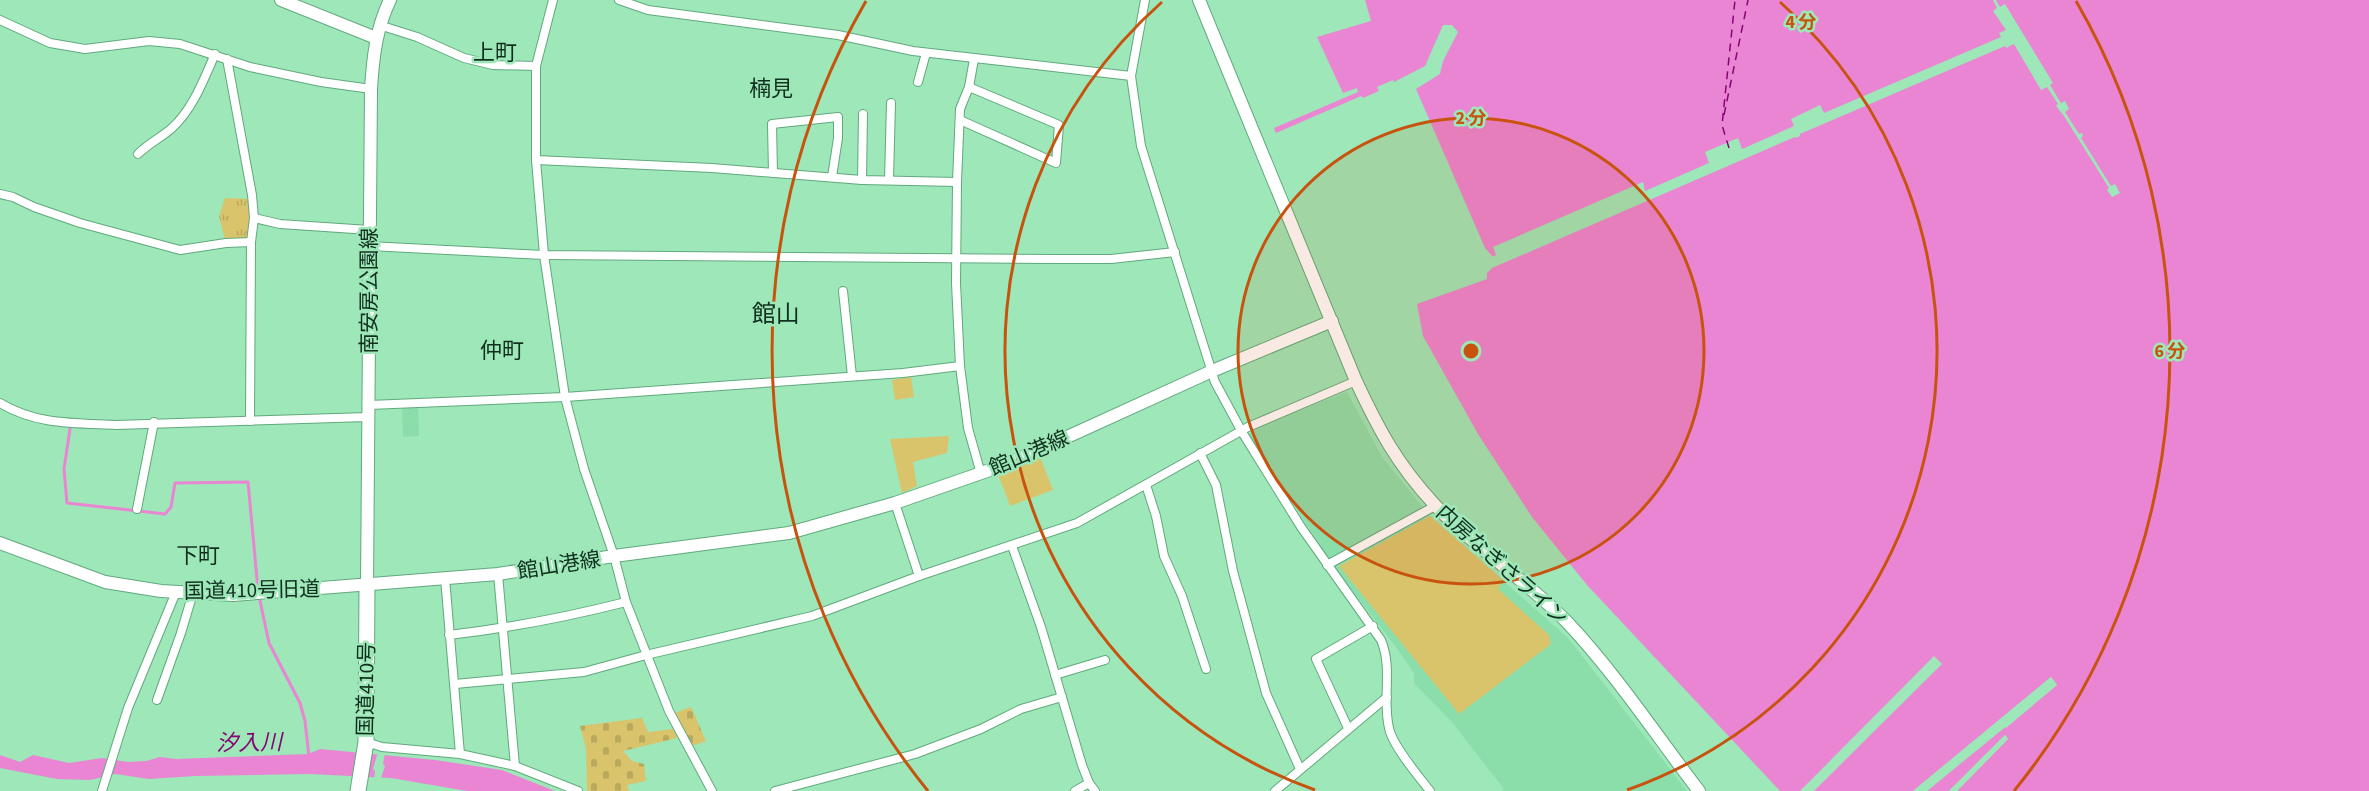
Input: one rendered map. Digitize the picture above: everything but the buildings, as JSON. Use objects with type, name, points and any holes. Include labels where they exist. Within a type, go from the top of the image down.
[{"type":"highway","name":"国道410号","points":[[359,786],[365,747],[367,585]]},
{"type":"main road","points":[[281,0],[376,38]]},
{"type":"main road","name":"南安房公園線","points":[[367,585],[371,89],[376,38],[390,0]]},
{"type":"main road","points":[[1199,0],[1332,321]]},
{"type":"main road","name":"館山港線","points":[[367,585],[498,574],[789,533],[895,503],[1010,463],[1212,371],[1332,321]]},
{"type":"main road","name":"内房なぎさライン","points":[[1332,321],[1379,431],[1407,472],[1435,506],[1566,621],[1598,658],[1700,791]]},
{"type":"main road","name":"国道410号旧道","points":[[0,543],[105,582],[176,592],[259,594],[367,585]]},
{"type":"street","points":[[553,0],[536,66],[536,160],[544,255],[565,397],[584,469],[614,556],[626,602],[669,711],[712,791]]},
{"type":"street","points":[[619,0],[648,10],[828,34],[926,53],[1131,76]]},
{"type":"street","points":[[1145,0],[1131,76],[1141,146],[1212,371],[1225,402],[1242,432],[1328,565],[1373,626],[1384,646],[1389,730],[1411,766],[1430,791]]},
{"type":"street","points":[[0,20],[50,43],[86,49],[149,41],[180,44],[250,67],[321,82],[371,89]]},
{"type":"street","points":[[380,25],[417,37],[473,60],[493,65],[536,66]]},
{"type":"street","points":[[918,82],[926,53]]},
{"type":"street","points":[[138,154],[151,142],[172,129],[185,114],[215,54]]},
{"type":"street","points":[[228,59],[254,218],[251,242],[250,421]]},
{"type":"street","points":[[974,59],[969,87],[960,109],[957,258],[960,366],[968,428],[981,474]]},
{"type":"street","points":[[960,120],[1056,163],[1059,125],[969,87]]},
{"type":"street","points":[[889,180],[891,103]]},
{"type":"street","points":[[862,180],[864,114]]},
{"type":"street","points":[[773,173],[772,124],[838,117],[838,138],[832,177]]},
{"type":"street","points":[[536,160],[862,180],[957,182]]},
{"type":"street","points":[[0,194],[13,196],[34,207],[80,223],[180,250],[226,243],[251,242]]},
{"type":"street","points":[[254,218],[280,224],[369,230]]},
{"type":"street","points":[[369,246],[544,255],[1111,259],[1175,252]]},
{"type":"street","points":[[843,291],[852,376]]},
{"type":"street","points":[[0,403],[23,416],[53,423],[116,425],[154,422],[250,421],[960,366]]},
{"type":"street","points":[[455,684],[584,672],[812,616],[919,576],[1077,523],[1248,427],[1356,381]]},
{"type":"street","points":[[137,509],[154,422]]},
{"type":"street","points":[[1200,453],[1216,485],[1233,571],[1266,693],[1300,769]]},
{"type":"street","points":[[1146,485],[1156,516],[1164,556],[1182,596],[1206,669]]},
{"type":"street","points":[[895,503],[919,576]]},
{"type":"street","points":[[1328,565],[1435,506]]},
{"type":"street","points":[[1012,546],[1041,627],[1092,787],[1075,791]]},
{"type":"street","points":[[498,574],[515,766]]},
{"type":"street","points":[[446,579],[460,754]]},
{"type":"street","points":[[103,788],[128,708],[176,592]]},
{"type":"street","points":[[157,700],[182,633],[193,593]]},
{"type":"street","points":[[449,635],[502,629],[567,617],[626,602]]},
{"type":"street","points":[[1348,728],[1316,659],[1373,626]]},
{"type":"street","points":[[1055,675],[1105,660]]},
{"type":"street","points":[[775,791],[915,754],[981,729],[1021,709],[1062,697]]},
{"type":"street","points":[[1275,791],[1386,697]]},
{"type":"street","points":[[365,747],[460,754],[515,766],[578,791]]},
{"type":"shaded area","points":[[1365,0],[2369,0],[2369,791],[1957,791],[2008,739],[2005,735],[1949,791],[1927,791],[2057,685],[2051,677],[1913,791],[1814,791],[1942,664],[1934,656],[1800,791],[1780,791],[1587,585],[1532,517],[1478,434],[1423,336],[1417,304],[1487,279],[1487,273],[1492,268],[1493,257],[1485,248],[1416,89],[1440,74],[1443,61],[1458,32],[1452,25],[1443,25],[1425,66],[1394,82],[1393,80],[1377,87],[1379,91],[1363,98],[1361,96],[1276,133],[1274,128],[1358,92],[1357,88],[1343,93],[1317,37],[1371,21]]},
{"type":"shaded area","points":[[1347,392],[1382,457],[1430,516],[1569,639],[1687,791],[1502,791],[1504,789],[1452,722],[1414,683],[1414,673],[1334,567],[1249,435],[1254,427]]},
{"type":"shaded area","points":[[418,406],[419,436],[403,437],[402,407]]},
{"type":"shaded area","points":[[320,749],[435,760],[502,770],[555,791],[467,791],[391,778],[309,774],[149,779],[115,774],[90,780],[57,779],[0,768],[0,755],[20,762],[33,755],[69,763],[102,758],[128,762],[160,757],[176,759],[308,754]]},
{"type":"green space","points":[[225,198],[250,199],[251,218],[248,239],[225,240],[219,216]]},
{"type":"green space","points":[[911,377],[914,397],[895,400],[892,380]]},
{"type":"green space","points":[[949,436],[947,453],[913,462],[917,486],[902,493],[890,439]]},
{"type":"green space","points":[[1040,457],[1053,490],[1010,506],[998,474]]},
{"type":"green space","points":[[1430,516],[1503,580],[1498,589],[1549,635],[1551,644],[1459,714],[1339,566]]},
{"type":"green space","points":[[691,707],[706,741],[695,745],[690,744],[675,713]]},
{"type":"green space","points":[[642,718],[648,732],[674,729],[677,738],[623,751],[632,761],[644,764],[646,781],[627,785],[629,791],[587,791],[586,749],[580,726]]},
{"type":"pier","points":[[1993,0],[1996,0],[2000,7],[2005,4],[2053,83],[2050,85],[2061,103],[2065,101],[2069,109],[2065,112],[2079,134],[2082,133],[2081,138],[2111,186],[2115,184],[2120,193],[2112,197],[2107,190],[2109,188],[2056,106],[2058,104],[2047,87],[2041,90],[2014,44],[1485,271],[1489,267],[1490,258],[1496,255],[1493,247],[1643,182],[1645,191],[1709,163],[1705,152],[1738,138],[1742,149],[1794,126],[1791,119],[1820,105],[1824,113],[2001,37],[1999,33],[2006,30],[1993,11],[1997,8]]},
{"type":"pier","points":[[2051,677],[2057,685],[2006,728],[2004,726],[1927,791],[1924,791],[2003,723],[2007,723],[2053,684],[2050,681],[1918,791],[1913,791]]},
{"type":"pier","points":[[2005,735],[2008,739],[1957,791],[1949,791]]},
{"type":"pier","points":[[378,752],[385,753],[383,764],[385,766],[380,781],[374,780],[375,771],[373,769]]},
{"type":"waterway","points":[[70,429],[64,469],[67,503],[165,514],[171,507],[175,483],[248,482],[258,590]]},
{"type":"waterway","points":[[259,596],[269,643],[300,703],[305,721],[309,757]]},
{"type":"ferry route","points":[[1729,148],[1722,125],[1735,0]]},
{"type":"ferry route","points":[[1724,115],[1748,0]]},
{"type":"district","name":"上町","points":[[495,52]]},
{"type":"district","name":"楠見","points":[[771,88]]},
{"type":"district","name":"館山","points":[[776,314]]},
{"type":"district","name":"仲町","points":[[502,350]]},
{"type":"district","name":"下町","points":[[198,555]]},
{"type":"water label","name":"汐入川","points":[[249,742]]}]
